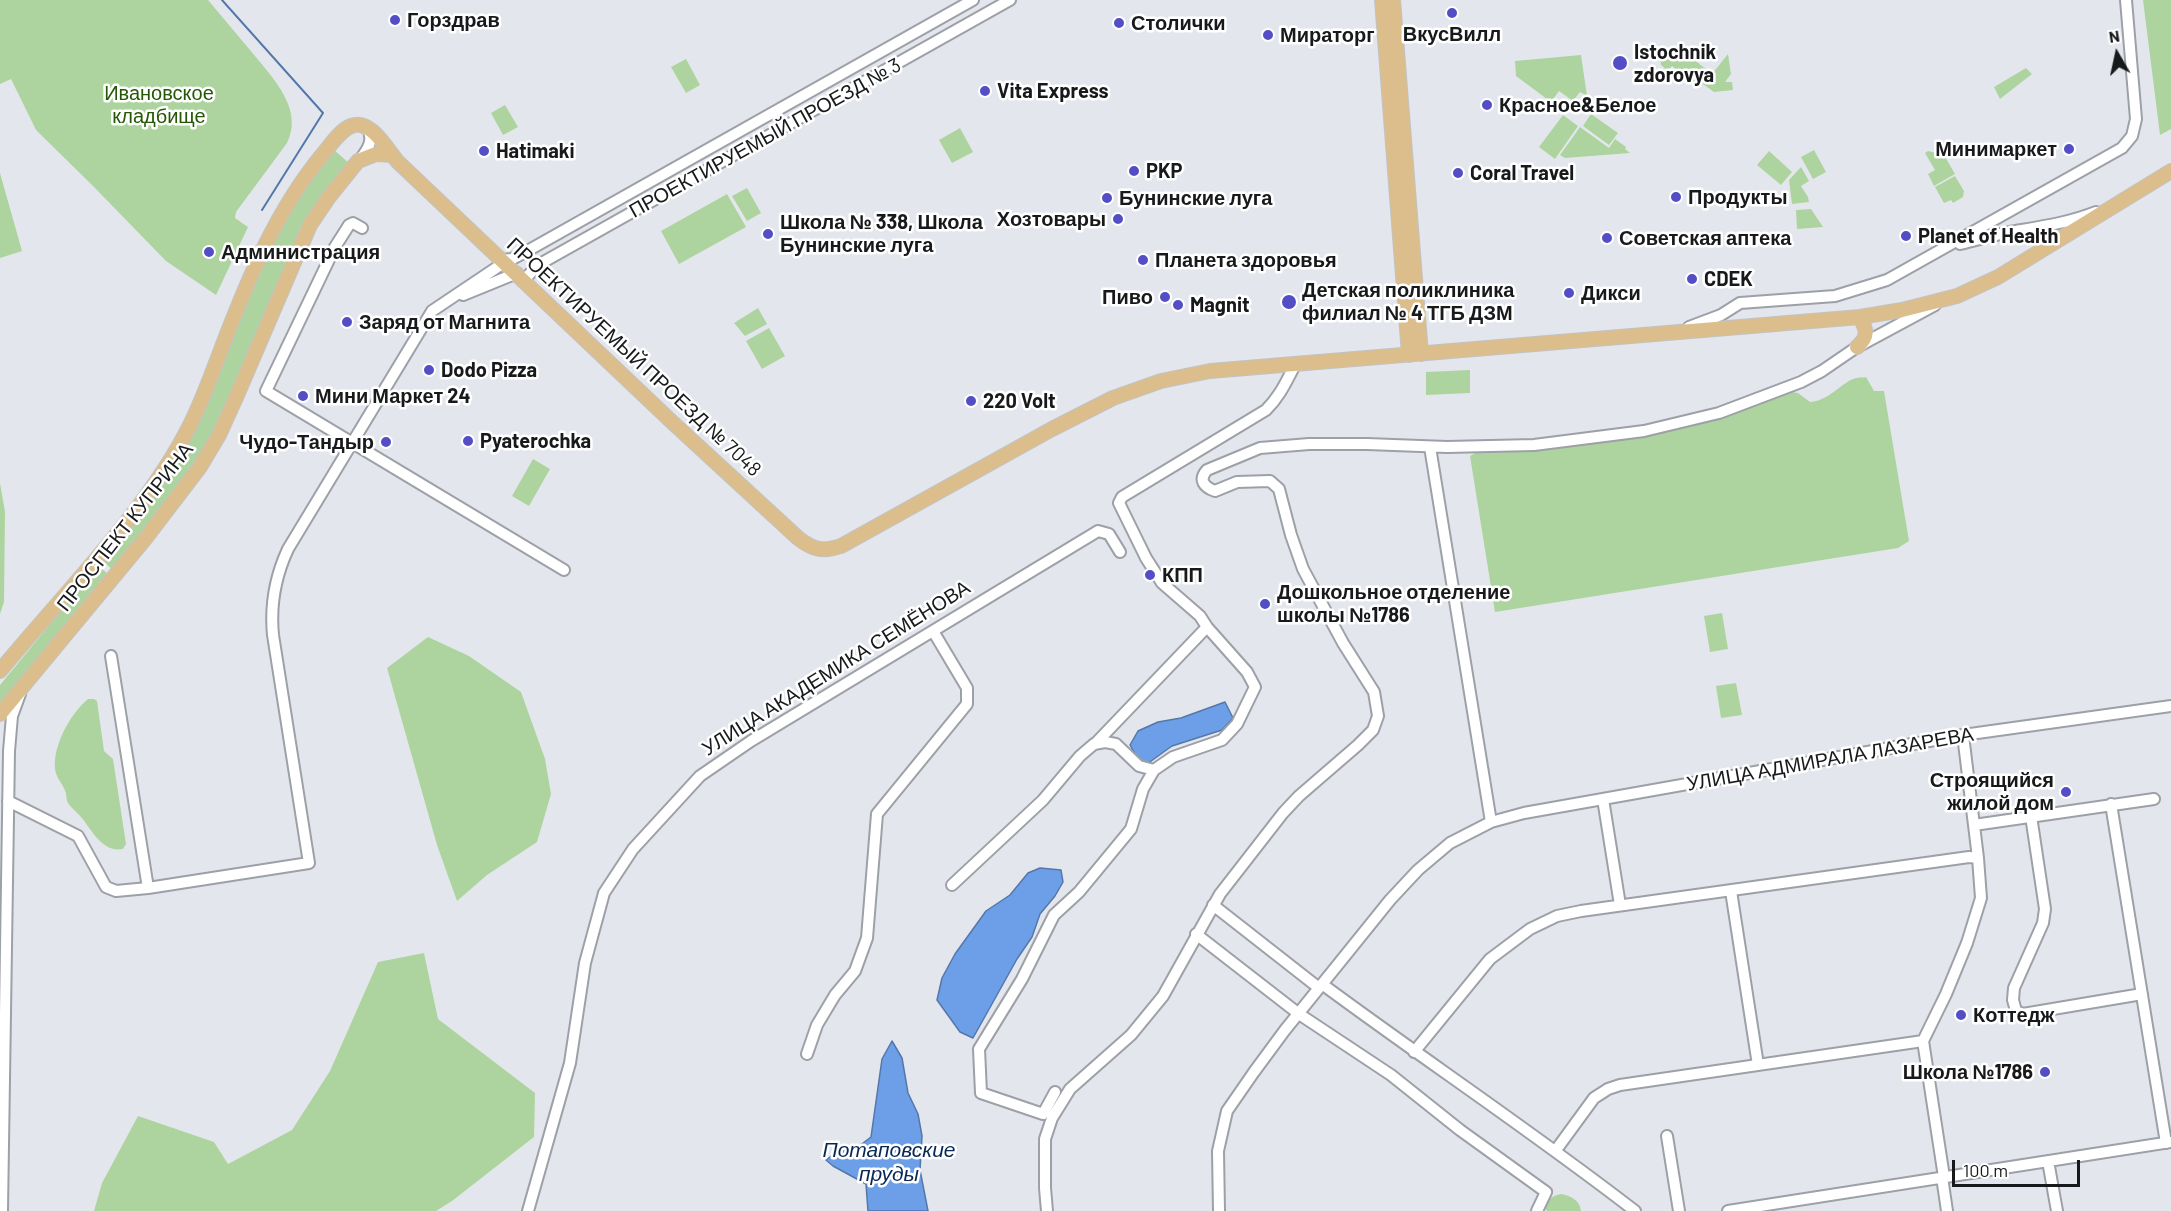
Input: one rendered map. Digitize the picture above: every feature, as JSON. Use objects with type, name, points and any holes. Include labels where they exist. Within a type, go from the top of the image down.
[{"type":"main road","points":[[1383,0],[1415,354]]},
{"type":"main road","points":[[1391,0],[1415,354]]},
{"type":"main road","name":"ПРОСПЕКТ КУПРИНА","points":[[0,671],[124,523],[177,450],[207,389],[260,255],[281,213],[307,174],[343,131],[360,124],[367,127]]},
{"type":"main road","name":"ПРОЕКТИРУЕМЫЙ ПРОЕЗД № 7048","points":[[367,127],[443,205],[521,276],[672,422],[798,538],[817,549],[828,550],[841,546],[1052,429],[1113,398],[1143,386],[1210,371],[1295,365]]},
{"type":"main road","points":[[358,161],[376,154],[392,155]]},
{"type":"main road","name":"ПРОСПЕКТ КУПРИНА","points":[[0,714],[145,539],[200,467],[219,435],[310,225],[358,161]]},
{"type":"main road","points":[[1295,365],[1860,317],[1946,300],[1998,277],[2171,171]]},
{"type":"main road","points":[[1857,347],[1865,340],[1866,335],[1866,328],[1860,317]]},
{"type":"street","name":"ПРОЕКТИРУЕМЫЙ ПРОЕЗД № 3","points":[[441,304],[503,261],[529,250],[973,0]]},
{"type":"street","name":"ПРОЕКТИРУЕМЫЙ ПРОЕЗД № 3","points":[[441,304],[521,276],[1010,0]]},
{"type":"street","points":[[1383,0],[1379,7],[1391,0]]},
{"type":"street","points":[[1663,334],[1710,320],[1740,303],[1835,296],[1896,276],[2122,148],[2132,136],[2136,113],[2126,0]]},
{"type":"street","name":"ПРОСПЕКТ КУПРИНА","points":[[358,161],[371,143],[372,137],[367,127]]},
{"type":"street","points":[[1946,247],[2084,217],[2124,200]]},
{"type":"street","points":[[2001,216],[1997,222],[1999,229],[2008,232]]},
{"type":"street","points":[[362,228],[352,223],[349,225],[335,247],[266,391],[564,570]]},
{"type":"street","points":[[1047,1211],[1045,1139],[1052,1118],[1070,1089],[1131,1035],[1163,996],[1213,905],[1283,813],[1373,730],[1378,716],[1374,692],[1343,643],[1303,569],[1279,489],[1270,481],[1237,482],[1215,491],[1206,487],[1202,480],[1207,470],[1260,448],[1344,444],[1430,447],[1534,445],[1644,431],[1719,413],[1767,396],[1822,371],[1857,347],[1946,300]]},
{"type":"street","points":[[8,801],[78,836],[110,889],[123,892],[309,862],[273,635],[272,603],[276,581],[283,559],[352,443],[432,311],[441,304]]},
{"type":"street","points":[[1055,1092],[1042,1114],[981,1093],[979,1049],[1022,979],[1054,915],[1079,892],[1131,830],[1143,789],[1154,770],[1173,757],[1222,740],[1237,724],[1255,687],[1247,672],[1200,616],[1162,583],[1119,506],[1120,501],[1122,497],[1266,410],[1285,387],[1295,365]]},
{"type":"street","points":[[1430,447],[1491,822]]},
{"type":"street","name":"УЛИЦА АКАДЕМИКА СЕМЁНОВА","points":[[528,1211],[570,1063],[585,963],[604,893],[633,849],[700,776],[751,741],[1098,531],[1109,534],[1120,552]]},
{"type":"street","points":[[952,885],[1043,800],[1080,756],[1207,627]]},
{"type":"street","points":[[807,1054],[817,1025],[835,995],[855,971],[867,938],[877,814],[967,704],[966,688],[933,632]]},
{"type":"street","points":[[111,656],[148,888]]},
{"type":"street","points":[[2,1211],[1,1151],[9,751],[12,716],[27,681]]},
{"type":"street","name":"УЛИЦА АДМИРАЛА ЛАЗАРЕВА","points":[[1219,1211],[1218,1151],[1227,1111],[1285,1030],[1390,900],[1418,870],[1450,843],[1491,822],[1524,813],[1963,735],[2171,706]]},
{"type":"street","points":[[1947,1211],[1923,1041],[1967,943],[1981,898],[1963,735]]},
{"type":"street","points":[[0,738],[9,751]]},
{"type":"street","points":[[1094,744],[1105,742],[1116,744],[1139,766],[1154,770]]},
{"type":"street","points":[[1603,799],[1620,905]]},
{"type":"street","points":[[1974,825],[2154,799]]},
{"type":"street","points":[[1728,1211],[2169,1142],[2111,804]]},
{"type":"street","points":[[2031,816],[2044,909],[2043,923],[2014,988],[2013,1000],[2016,1011],[2024,1014],[2142,994]]},
{"type":"street","points":[[1414,1052],[1490,959],[1530,929],[1557,916],[1620,905],[1978,858]]},
{"type":"street","points":[[1731,891],[1758,1065]]},
{"type":"street","points":[[1213,905],[1321,986],[1556,1150],[1635,1211]]},
{"type":"street","points":[[1196,934],[1299,1014],[1391,1075],[1546,1192],[1537,1211]]},
{"type":"street","points":[[1556,1150],[1594,1098],[1620,1085],[1923,1041]]},
{"type":"street","points":[[1667,1136],[1679,1211]]},
{"type":"street","points":[[2048,1161],[2057,1211]]},
{"type":"green space","name":"Ивановское кладбище","points":[[0,0],[208,0],[267,70],[283,93],[288,105],[292,117],[291,130],[287,143],[236,212],[235,218],[248,227],[216,295],[166,261],[36,130],[11,79],[0,84]]},
{"type":"green space","points":[[2143,0],[2171,0],[2171,129],[2160,135]]},
{"type":"green space","points":[[1684,48],[1688,51],[1687,54],[1712,74],[1728,54],[1731,74],[1725,82],[1732,82],[1733,90],[1714,92],[1703,84],[1700,87],[1672,66],[1668,71],[1661,65],[1659,50]]},
{"type":"green space","points":[[1581,55],[1587,96],[1580,92],[1573,101],[1559,91],[1551,102],[1516,76],[1515,61]]},
{"type":"green space","points":[[686,59],[700,85],[686,93],[671,67]]},
{"type":"green space","points":[[2026,68],[2032,74],[2000,99],[1994,87]]},
{"type":"green space","points":[[505,105],[518,127],[503,135],[491,113]]},
{"type":"green space","points":[[1591,114],[1618,133],[1609,145],[1583,126]]},
{"type":"green space","points":[[1563,115],[1578,126],[1555,159],[1539,147]]},
{"type":"green space","points":[[1580,127],[1609,148],[1615,139],[1630,153],[1565,158],[1560,155]]},
{"type":"green space","points":[[960,128],[973,152],[952,163],[939,140]]},
{"type":"green space","points":[[334,150],[349,163],[325,193],[215,432],[194,465],[113,570],[101,560],[129,527],[243,311],[264,260],[286,218],[310,180]]},
{"type":"green space","points":[[1814,150],[1826,172],[1813,179],[1801,157]]},
{"type":"green space","points":[[1769,151],[1792,172],[1781,185],[1757,165]]},
{"type":"green space","points":[[1928,151],[1944,155],[1955,174],[1934,186],[1928,174],[1935,170],[1925,153]]},
{"type":"green space","points":[[1801,167],[1809,181],[1801,186],[1809,202],[1792,204],[1789,180]]},
{"type":"green space","points":[[0,173],[22,251],[0,258]]},
{"type":"green space","points":[[1955,176],[1964,191],[1963,197],[1953,203],[1951,200],[1944,203],[1935,187]]},
{"type":"green space","points":[[747,188],[761,213],[747,221],[732,196]]},
{"type":"green space","points":[[727,194],[746,227],[679,264],[661,231]]},
{"type":"green space","points":[[1811,209],[1823,227],[1797,229],[1796,210]]},
{"type":"green space","points":[[758,308],[767,324],[745,336],[734,323]]},
{"type":"green space","points":[[769,328],[785,356],[762,369],[746,341]]},
{"type":"green space","points":[[1470,370],[1470,393],[1426,395],[1426,372]]},
{"type":"green space","points":[[1866,377],[1874,391],[1884,391],[1909,541],[1898,548],[1495,612],[1470,456],[1479,451],[1559,447],[1638,436],[1716,418],[1792,392],[1798,393],[1810,402],[1817,401],[1847,382]]},
{"type":"green space","points":[[533,459],[550,469],[529,506],[512,496]]},
{"type":"green space","points":[[0,483],[5,512],[4,602],[0,614]]},
{"type":"green space","points":[[98,566],[107,573],[0,703],[0,685]]},
{"type":"green space","points":[[1722,613],[1728,649],[1710,652],[1704,616]]},
{"type":"green space","points":[[428,637],[469,656],[521,692],[545,759],[551,794],[537,842],[487,875],[457,901],[437,845],[387,668]]},
{"type":"green space","points":[[1736,683],[1742,715],[1721,718],[1716,686]]},
{"type":"green space","points":[[88,699],[97,701],[104,751],[113,759],[126,844],[123,849],[109,848],[98,839],[68,803],[55,769],[57,750],[64,731],[81,705]]},
{"type":"green space","points":[[424,953],[438,1019],[535,1093],[534,1137],[436,1211],[94,1211],[102,1183],[138,1116],[214,1142],[228,1164],[292,1130],[330,1071],[378,962]]},
{"type":"green space","points":[[1561,1194],[1574,1199],[1581,1211],[1547,1211],[1545,1208],[1549,1200]]},
{"type":"water","points":[[1225,702],[1233,718],[1222,730],[1172,746],[1147,764],[1139,761],[1130,745],[1138,731],[1158,722],[1181,718]]},
{"type":"water","points":[[1040,868],[1061,870],[1063,882],[1040,914],[1032,937],[1017,959],[973,1038],[960,1032],[937,1000],[942,978],[955,954],[986,911],[1010,895],[1028,873]]},
{"type":"water","name":"Потаповские пруды","points":[[892,1041],[902,1058],[908,1093],[918,1114],[922,1136],[920,1170],[928,1211],[868,1211],[866,1184],[826,1160],[838,1151],[854,1150],[871,1137],[882,1059]]},
{"type":"waterway","points":[[222,0],[323,113],[262,210]]},
{"type":"place","name":"ВкусВилл","points":[[1452,13]]},
{"type":"place","name":"Горздрав","points":[[395,20]]},
{"type":"place","name":"Столички","points":[[1119,23]]},
{"type":"place","name":"Мираторг","points":[[1268,35]]},
{"type":"place","name":"Istochnik zdorovya","points":[[1620,63]]},
{"type":"place","name":"Vita Express","points":[[985,91]]},
{"type":"place","name":"Красное&Белое","points":[[1487,105]]},
{"type":"place","name":"Минимаркет","points":[[2069,149]]},
{"type":"place","name":"Hatimaki","points":[[484,151]]},
{"type":"place","name":"PKP","points":[[1134,171]]},
{"type":"place","name":"Coral Travel","points":[[1458,173]]},
{"type":"place","name":"Продукты","points":[[1676,197]]},
{"type":"place","name":"Бунинские луга","points":[[1107,198]]},
{"type":"place","name":"Хозтовары","points":[[1118,219]]},
{"type":"place","name":"Школа № 338, Школа Бунинские луга","points":[[768,234]]},
{"type":"place","name":"Planet of Health","points":[[1906,236]]},
{"type":"place","name":"Советская аптека","points":[[1607,238]]},
{"type":"place","name":"Администрация","points":[[209,252]]},
{"type":"place","name":"Планета здоровья","points":[[1143,260]]},
{"type":"place","name":"CDEK","points":[[1692,279]]},
{"type":"place","name":"Дикси","points":[[1569,293]]},
{"type":"place","name":"Пиво","points":[[1165,297]]},
{"type":"place","name":"Детская поликлиника филиал № 4 ТГБ ДЗМ","points":[[1289,302]]},
{"type":"place","name":"Magnit","points":[[1178,305]]},
{"type":"place","name":"Заряд от Магнита","points":[[347,322]]},
{"type":"place","name":"Dodo Pizza","points":[[429,370]]},
{"type":"place","name":"Мини Маркет 24","points":[[303,396]]},
{"type":"place","name":"220 Volt","points":[[971,401]]},
{"type":"place","name":"Pyaterochka","points":[[468,441]]},
{"type":"place","name":"Чудо-Тандыр","points":[[386,442]]},
{"type":"place","name":"КПП","points":[[1150,575]]},
{"type":"place","name":"Дошкольное отделение школы №1786","points":[[1265,604]]},
{"type":"place","name":"Строящийся жилой дом","points":[[2066,792]]},
{"type":"place","name":"Коттедж","points":[[1961,1015]]},
{"type":"place","name":"Школа №1786","points":[[2045,1072]]}]
